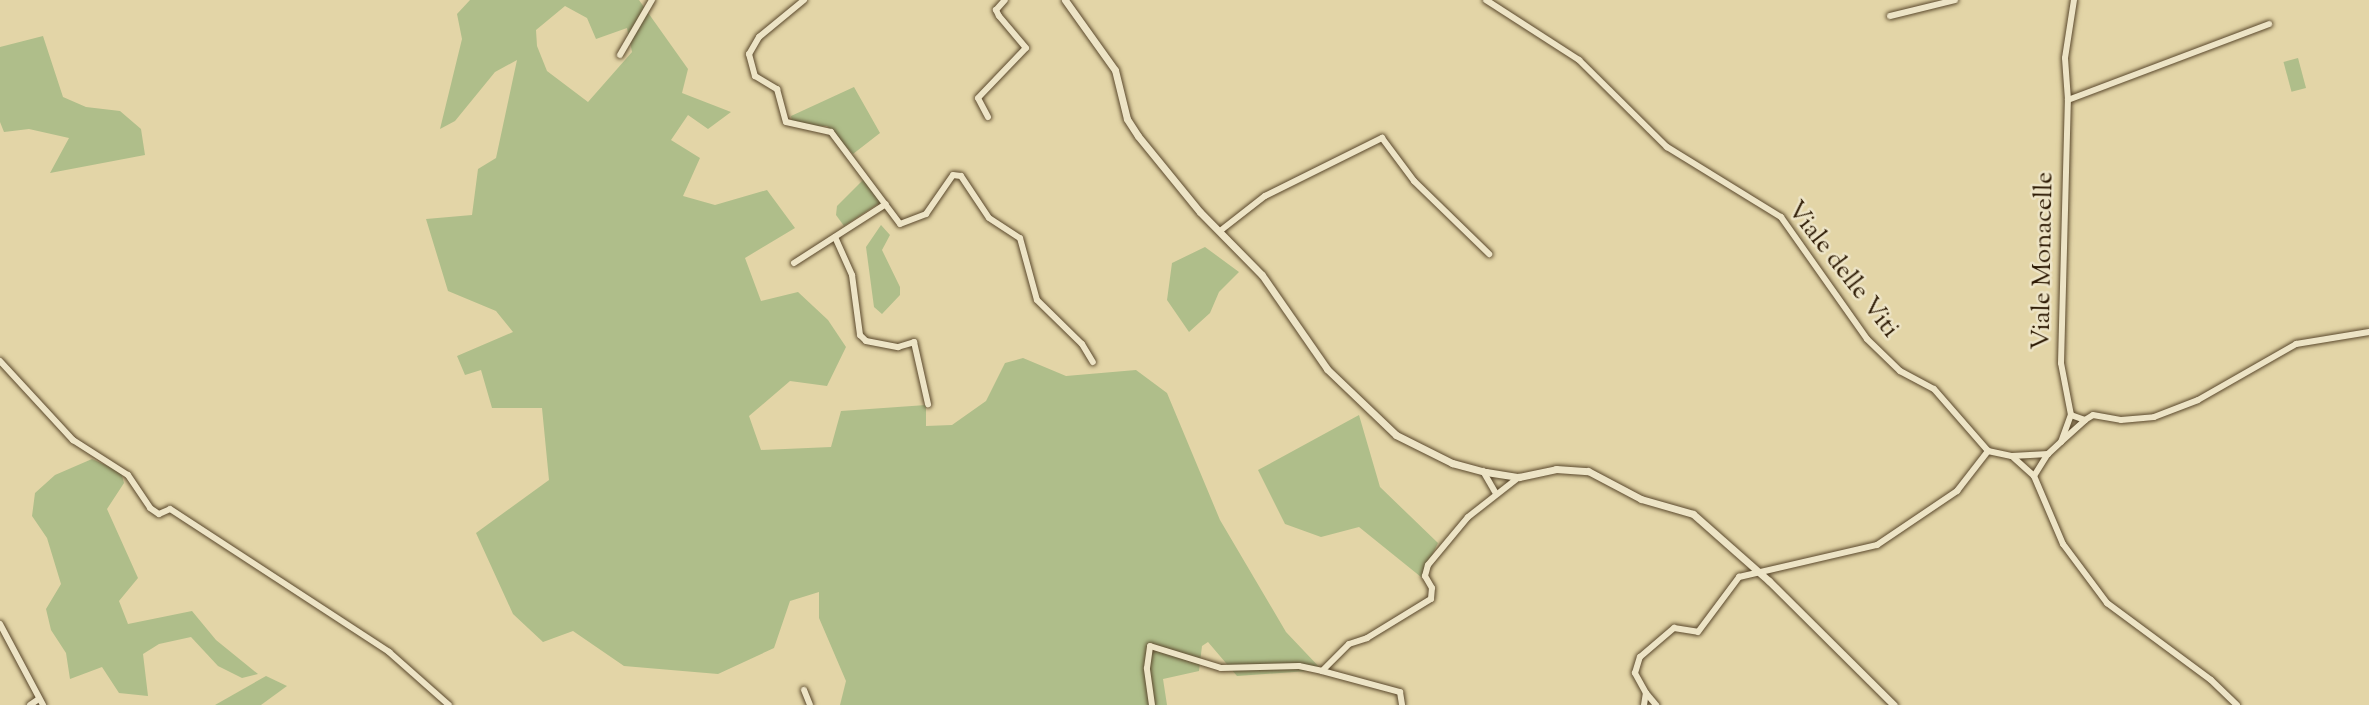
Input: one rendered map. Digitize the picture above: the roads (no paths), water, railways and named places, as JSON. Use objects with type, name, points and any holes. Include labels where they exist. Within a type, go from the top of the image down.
[{"type":"street","points":[[620,55],[652,0]]},
{"type":"street","points":[[804,0],[759,37],[750,48],[751,68],[755,76],[777,89],[786,122],[831,132],[900,224],[926,214],[953,175],[961,176],[989,218],[1020,238],[1037,300],[1082,344],[1093,362]]},
{"type":"street","points":[[988,117],[978,98],[1026,47],[996,10],[1004,0]]},
{"type":"street","points":[[1065,0],[1115,70],[1127,120],[1138,136],[1262,275],[1327,369],[1396,435],[1451,463],[1519,477]]},
{"type":"street","name":"Viale delle Viti","points":[[1486,0],[1579,60],[1667,147],[1776,212],[1867,340],[1900,371],[1934,389],[1988,451]]},
{"type":"street","points":[[1890,16],[1955,0]]},
{"type":"street","name":"Viale Monacelle","points":[[2071,415],[2061,363],[2068,100],[2065,58],[2074,0]]},
{"type":"street","points":[[2068,100],[2269,24]]},
{"type":"street","points":[[1220,231],[1265,196],[1381,138],[1414,181],[1489,254]]},
{"type":"street","points":[[794,263],[886,204]]},
{"type":"street","points":[[835,237],[852,275],[860,335],[866,341],[898,347],[914,342],[928,404]]},
{"type":"street","points":[[2034,476],[2048,454],[2093,415],[2121,420],[2154,417],[2198,400],[2296,344],[2369,332]]},
{"type":"street","points":[[0,361],[73,440],[128,475],[150,508],[159,514],[170,509],[389,652],[449,705]]},
{"type":"street","points":[[2061,442],[2071,415],[2085,420]]},
{"type":"street","points":[[1656,705],[1635,673],[1640,657],[1674,628],[1698,632],[1739,576],[1877,545],[1957,491],[1988,451],[2012,456],[2048,454]]},
{"type":"street","points":[[2012,456],[2034,476],[2063,544],[2107,603],[2211,680],[2237,705]]},
{"type":"street","points":[[1322,671],[1349,644],[1367,638],[1431,599],[1432,588],[1424,576],[1428,565],[1495,492],[1519,477],[1556,469],[1588,471],[1642,499],[1693,514],[1759,572],[1894,705]]},
{"type":"street","points":[[1483,471],[1495,492]]},
{"type":"street","points":[[0,624],[41,702],[30,705]]},
{"type":"street","points":[[1152,705],[1147,659],[1150,646],[1221,668],[1299,666],[1322,671],[1400,692],[1402,705]]},
{"type":"street","points":[[804,690],[810,705]]},
{"type":"street","points":[[1644,705],[1646,693]]}]
